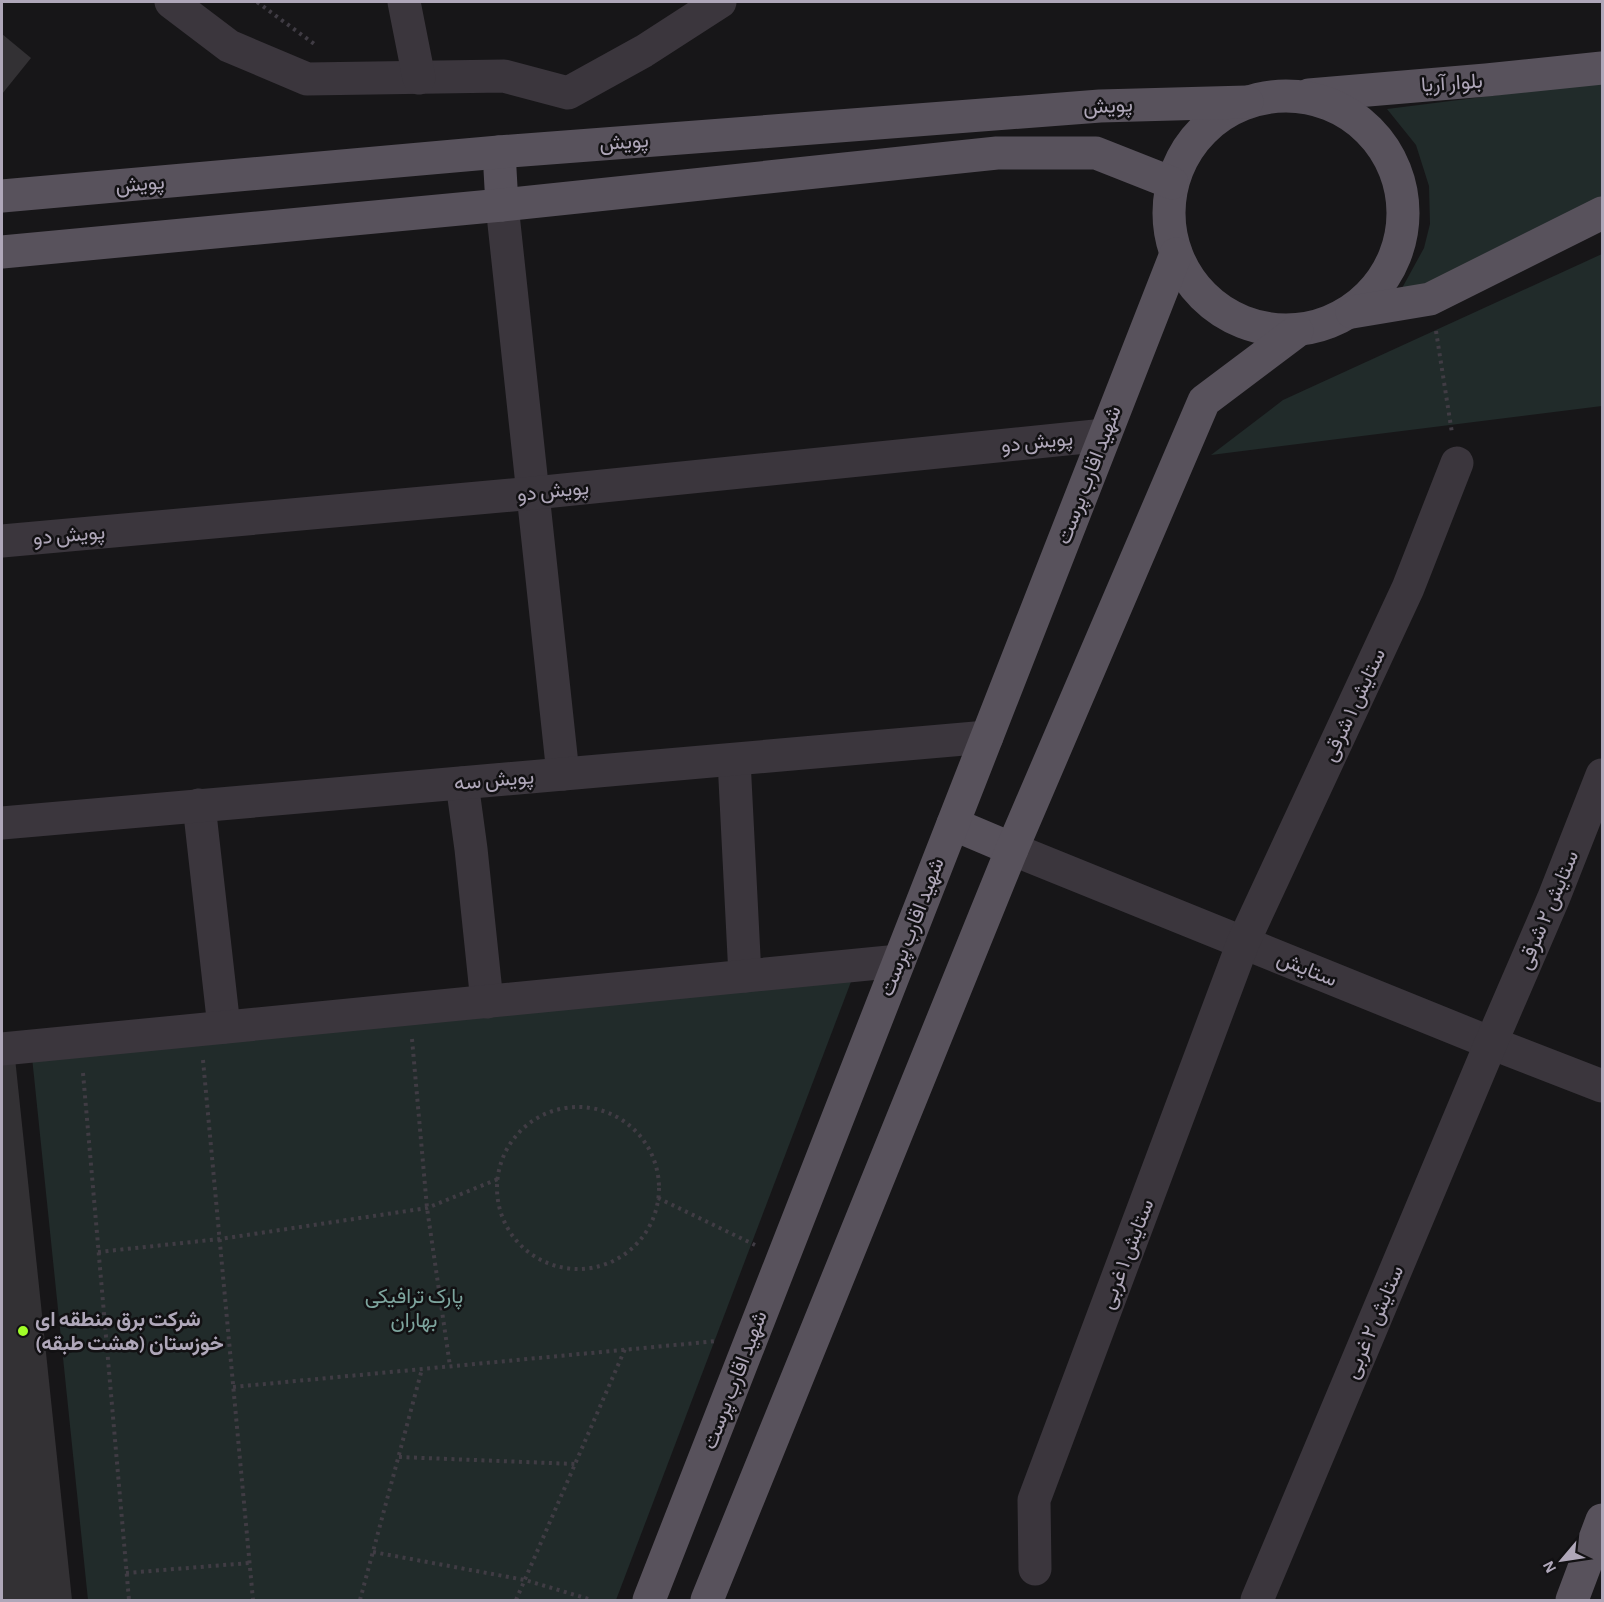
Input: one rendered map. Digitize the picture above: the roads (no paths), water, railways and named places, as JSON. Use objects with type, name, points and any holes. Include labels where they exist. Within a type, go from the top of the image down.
[{"type":"main road","name":"بلوار آریا","points":[[1301,96],[1602,68]]},
{"type":"main road","points":[[1352,312],[1381,284],[1400,247],[1404,207],[1395,167],[1372,133],[1340,108],[1301,96],[1274,96],[1247,102],[1214,120],[1188,148],[1172,183],[1168,219],[1176,254],[1203,297],[1246,324],[1297,331],[1326,325],[1352,312],[1430,298],[1602,213]]},
{"type":"main road","name":"پویش","points":[[2,196],[499,152],[1100,106],[1247,102]]},
{"type":"main road","points":[[499,152],[502,205]]},
{"type":"main road","points":[[2,252],[502,205],[998,153],[1096,153],[1172,183]]},
{"type":"main road","name":"شهید اقارب پرست","points":[[649,1600],[1176,254]]},
{"type":"main road","points":[[707,1600],[1012,849],[1204,401],[1297,331]]},
{"type":"main road","points":[[952,824],[1012,849]]},
{"type":"main road","points":[[1572,1600],[1602,1520]]},
{"type":"street","points":[[171,2],[229,46],[307,79],[504,76],[568,93],[644,51],[720,2]]},
{"type":"street","points":[[404,2],[419,78]]},
{"type":"street","points":[[502,205],[563,774]]},
{"type":"street","name":"پویش دو","points":[[2,541],[534,493],[1105,435]]},
{"type":"street","name":"ستایش ۱ شرقی","points":[[1243,943],[1408,588],[1457,464]]},
{"type":"street","name":"پویش سه","points":[[2,823],[987,736]]},
{"type":"street","points":[[734,760],[745,976]]},
{"type":"street","name":"ستایش ۲ شرقی","points":[[1491,1043],[1554,897],[1602,775]]},
{"type":"street","points":[[462,783],[487,1002]]},
{"type":"street","points":[[199,805],[212,1028]]},
{"type":"street","name":"ستایش","points":[[1012,849],[1602,1086]]},
{"type":"street","name":"ستایش ۱ غربی","points":[[1035,1569],[1034,1500],[1243,943]]},
{"type":"street","points":[[2,1049],[899,961]]},
{"type":"street","name":"ستایش ۲ غربی","points":[[1257,1600],[1491,1043]]},
{"type":"place","name":"شرکت برق منطقه ای خوزستان (هشت طبقه)","points":[[23,1331]]},
{"type":"park label","name":"پارک ترافیکی بهاران","points":[[414,1308]]}]
